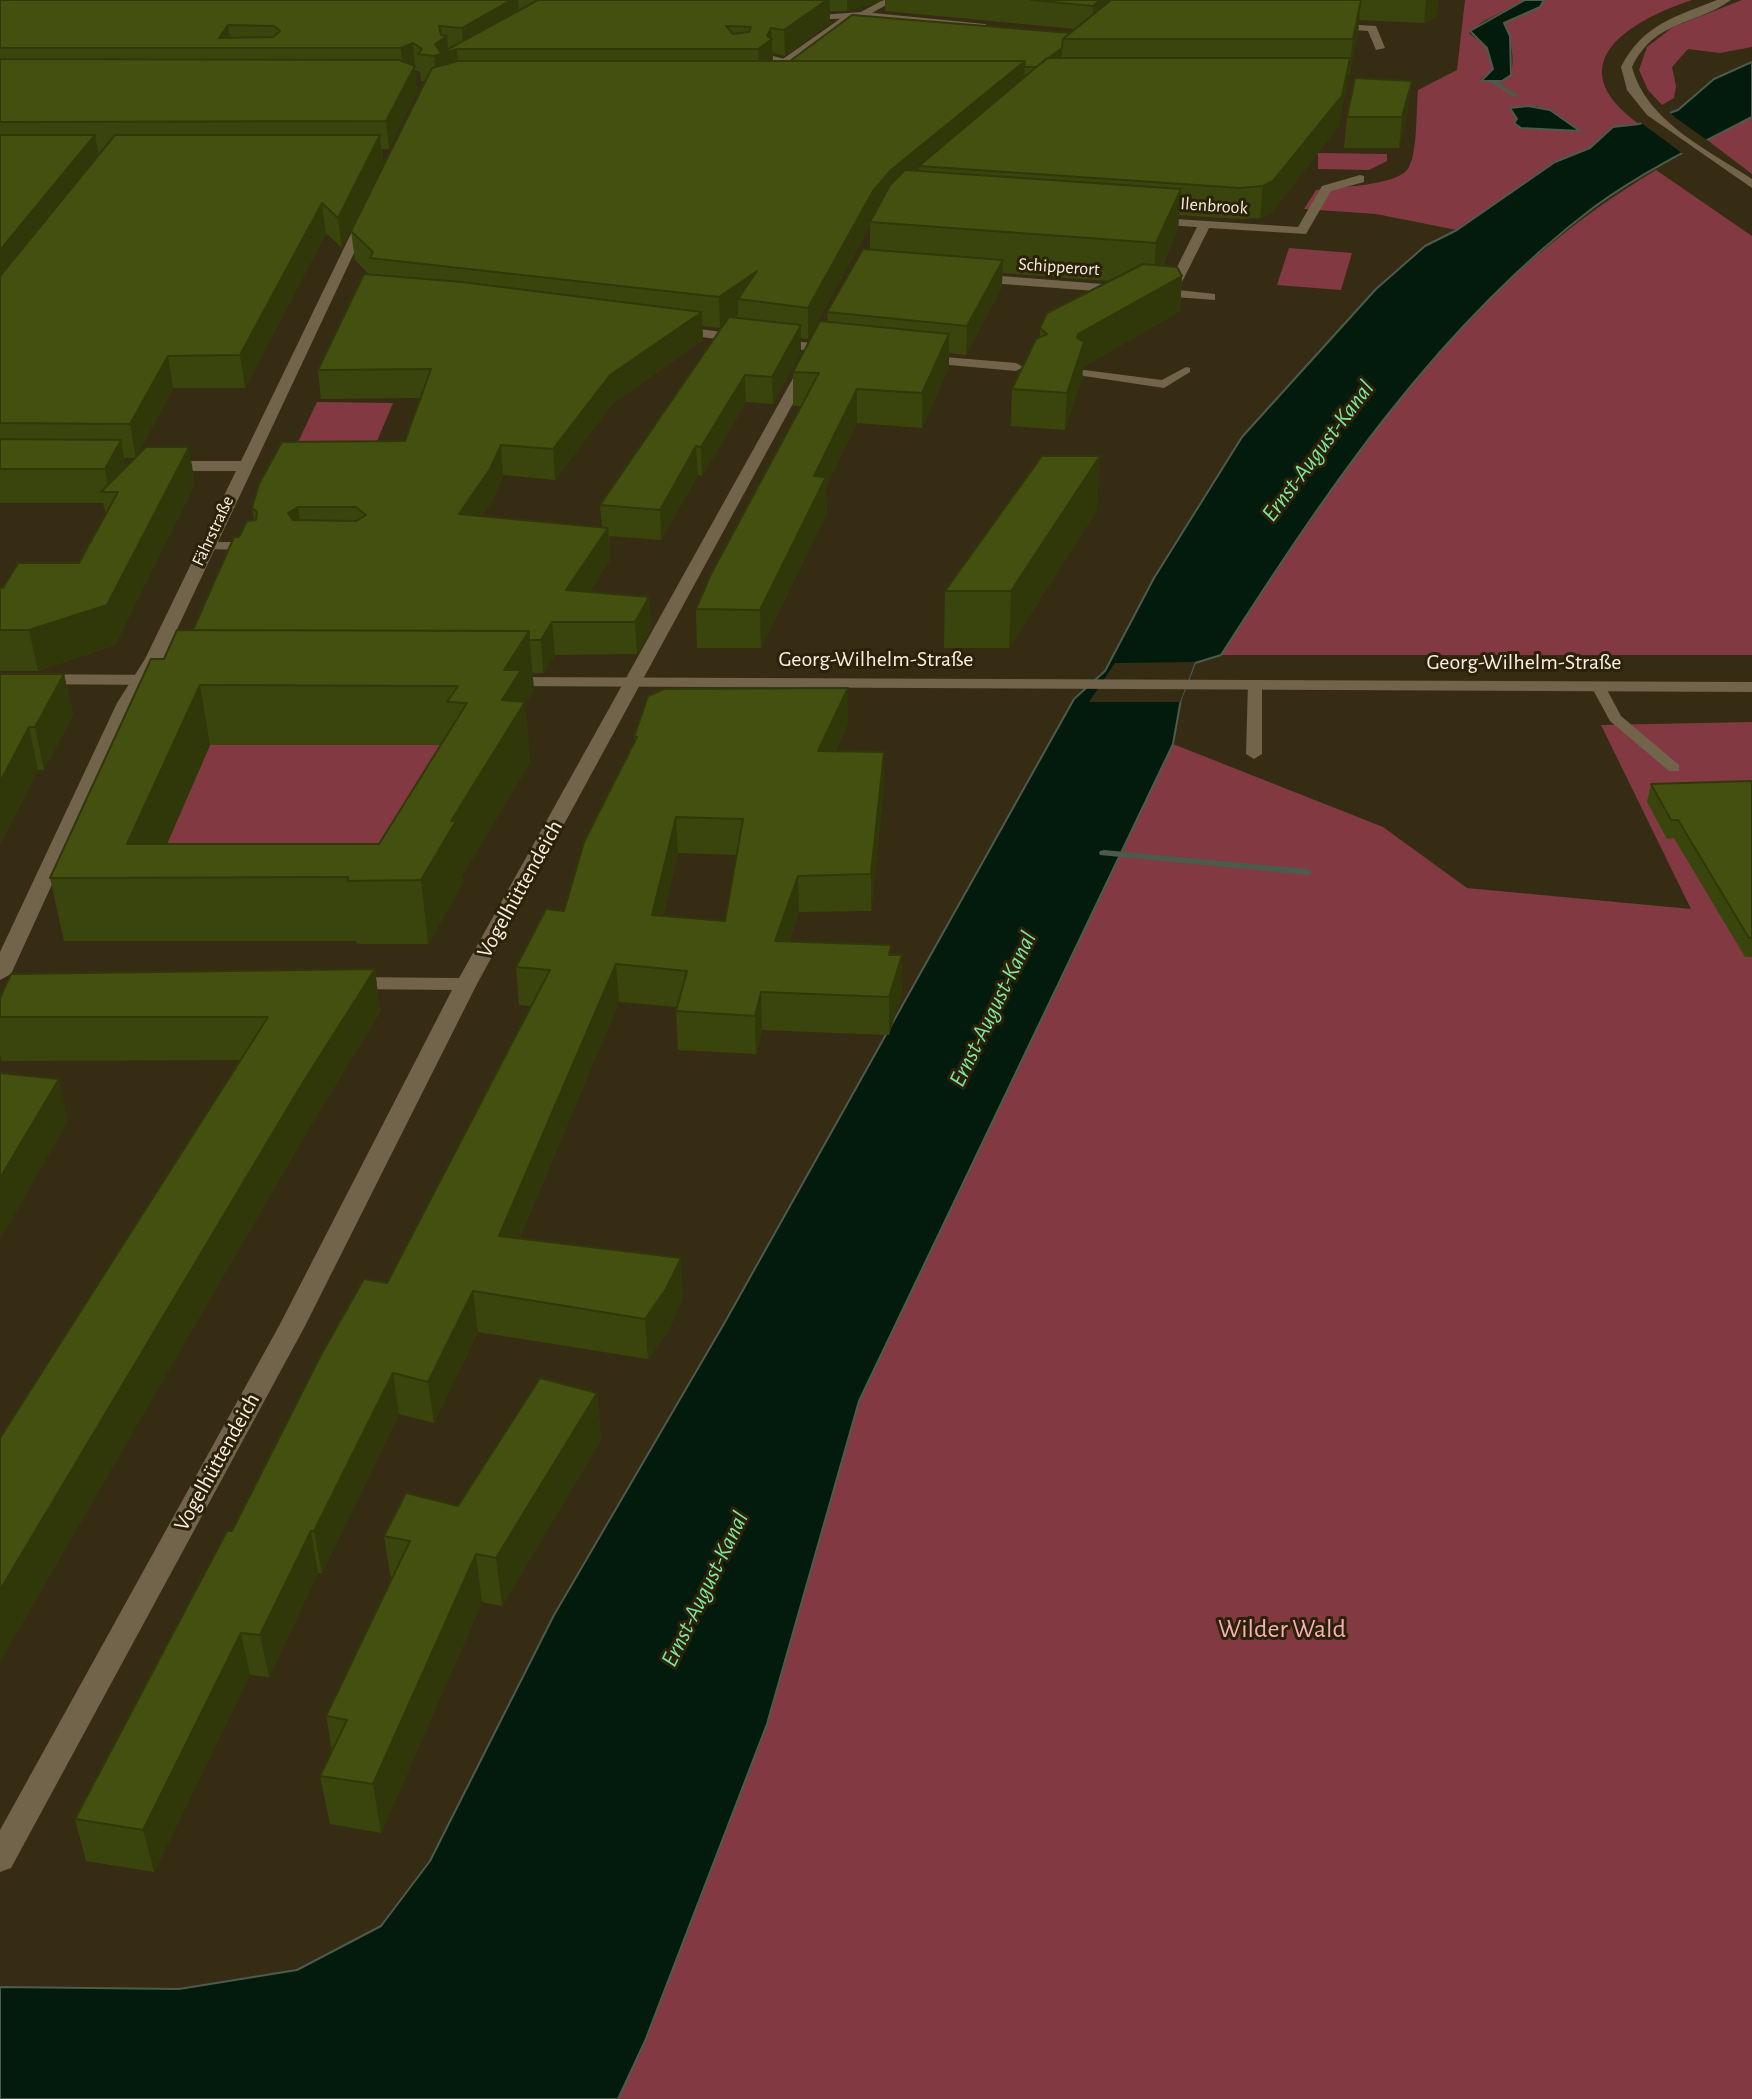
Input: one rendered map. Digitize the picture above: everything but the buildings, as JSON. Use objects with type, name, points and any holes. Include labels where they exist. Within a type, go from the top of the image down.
[{"type":"street","points":[[863,15],[890,0]]},
{"type":"street","points":[[1726,0],[1654,29],[1631,51],[1626,65],[1629,83],[1649,111],[1752,184]]},
{"type":"street","points":[[783,17],[863,15],[994,28]]},
{"type":"street","points":[[761,82],[847,17]]},
{"type":"street","points":[[1316,26],[1372,28],[1380,48]]},
{"type":"street","points":[[745,82],[784,82]]},
{"type":"street","name":"Ilenbrook","points":[[1129,219],[1302,231],[1326,189],[1360,179]]},
{"type":"street","name":"Fährstraße","points":[[5,979],[126,703],[141,680],[244,466],[336,292],[373,201]]},
{"type":"street","points":[[1170,294],[1205,224]]},
{"type":"street","name":"Schipperort","points":[[958,277],[1210,297]]},
{"type":"street","points":[[665,328],[820,341],[850,352]]},
{"type":"street","name":"Vogelhüttendeich","points":[[0,1859],[292,1326],[466,984],[587,770],[632,682],[820,341]]},
{"type":"street","points":[[907,357],[1021,367]]},
{"type":"street","points":[[142,466],[244,466]]},
{"type":"street","points":[[0,679],[187,680]]},
{"type":"street","name":"Georg-Wilhelm-Straße","points":[[484,682],[1752,687]]},
{"type":"street","points":[[321,983],[466,984]]},
{"type":"lane","points":[[773,59],[788,61]]},
{"type":"lane","points":[[1084,373],[1164,384],[1186,370]]},
{"type":"lane","points":[[206,546],[254,546]]},
{"type":"lane","points":[[1254,754],[1255,684]]},
{"type":"lane","points":[[1598,686],[1615,718],[1674,768]]},
{"type":"green space","points":[[1465,0],[1525,0],[1482,22],[1469,33],[1487,48],[1493,69],[1480,80],[1507,79],[1513,58],[1504,23],[1540,7],[1544,0],[1692,0],[1645,20],[1625,33],[1611,48],[1603,64],[1604,83],[1615,103],[1639,124],[1612,127],[1590,148],[1555,162],[1457,230],[1376,214],[1304,209],[1316,190],[1378,183],[1407,170],[1415,144],[1418,90],[1457,70]],"holes":[[[1537,106],[1570,125],[1514,123],[1517,119],[1511,108]]]},
{"type":"green space","points":[[1742,0],[1752,0],[1752,47],[1720,53],[1688,49],[1672,67],[1676,86],[1674,98],[1662,105],[1648,90],[1639,70],[1647,47],[1673,27]]},
{"type":"green space","points":[[1752,117],[1752,174],[1707,140]]},
{"type":"green space","points":[[1318,153],[1387,154],[1387,161],[1369,170],[1318,169]]},
{"type":"green space","points":[[1656,170],[1752,236],[1752,655],[1221,655],[1312,517],[1410,386],[1464,326],[1522,269],[1586,217]]},
{"type":"green space","points":[[1289,248],[1352,253],[1341,290],[1277,285]]},
{"type":"green space","points":[[317,402],[393,403],[369,460],[290,459]]},
{"type":"green space","name":"Wilder Wald","points":[[1752,722],[1752,2099],[618,2099],[645,2041],[767,1724],[859,1401],[1173,744],[1383,827],[1467,888],[1691,909],[1601,725]]},
{"type":"green space","points":[[210,745],[464,745],[388,906],[138,910]]},
{"type":"water","points":[[1525,0],[1544,0],[1540,7],[1504,23],[1510,36],[1511,75],[1502,81],[1481,81],[1493,69],[1487,48],[1470,31]]},
{"type":"water","name":"Ernst-August-Kanal","points":[[1752,62],[1752,117],[1612,194],[1537,254],[1484,304],[1434,358],[1344,472],[1221,655],[1195,663],[1181,699],[1173,744],[859,1401],[767,1724],[645,2041],[618,2099],[0,2099],[0,1987],[179,1989],[297,1970],[381,1926],[430,1861],[554,1615],[725,1322],[1074,699],[1105,671],[1154,578],[1242,437],[1376,289],[1425,246],[1457,230],[1555,162],[1590,148],[1613,127],[1639,124],[1678,110],[1714,79]]},
{"type":"water","points":[[1528,106],[1550,110],[1580,131],[1521,128],[1514,123],[1517,119],[1510,108]]},
{"type":"pier","points":[[1667,110],[1711,143],[1686,156],[1637,120]]},
{"type":"pier","points":[[1195,662],[1180,702],[1089,702],[1115,663]]},
{"type":"waterway","points":[[1494,82],[1516,96]]},
{"type":"waterway","points":[[1104,853],[1308,872]]}]
